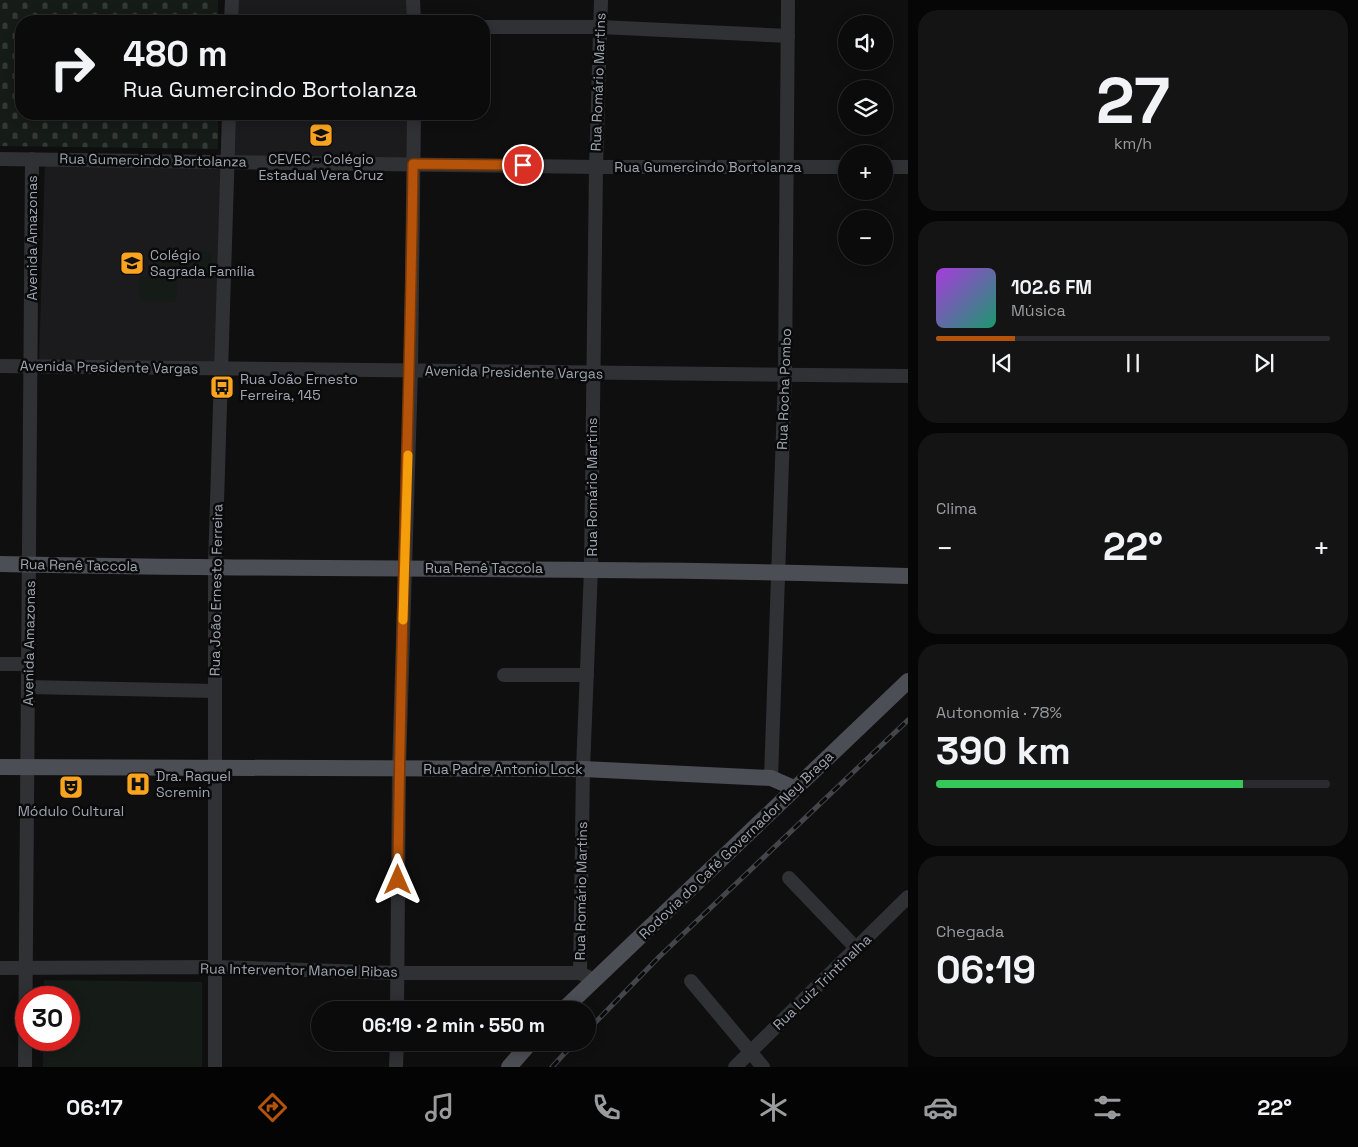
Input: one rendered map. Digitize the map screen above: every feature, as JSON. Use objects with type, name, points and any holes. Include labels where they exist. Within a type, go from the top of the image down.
[{"type":"main road","name":"Rua Renê Taccola","points":[[0,564],[591,569],[908,576]]},
{"type":"main road","name":"Rodovia do Café Governador Ney Braga","points":[[573,1001],[908,680]]},
{"type":"main road","name":"Rua Padre Antonio Lock","points":[[0,767],[399,770],[583,769],[771,778],[794,788]]},
{"type":"main road","points":[[509,1067],[522,1051]]},
{"type":"street","points":[[232,0],[232,15]]},
{"type":"street","points":[[413,0],[414,15]]},
{"type":"street","name":"Rua Romário Martins","points":[[580,973],[583,769],[591,569],[596,167],[601,0]]},
{"type":"street","name":"Rua Rocha Pombo","points":[[771,778],[785,375],[788,0]]},
{"type":"street","points":[[490,27],[600,28],[788,36]]},
{"type":"street","name":"Rua João Ernesto Ferreira","points":[[214,1067],[215,567],[229,120]]},
{"type":"street","points":[[397,1001],[399,770],[411,370],[414,120]]},
{"type":"street","name":"Avenida Amazonas","points":[[25,1067],[32,158]]},
{"type":"street","name":"Rua Gumercindo Bortolanza","points":[[0,159],[596,167],[838,167]]},
{"type":"street","points":[[893,167],[908,167]]},
{"type":"street","name":"Avenida Presidente Vargas","points":[[0,366],[908,376]]},
{"type":"street","points":[[0,664],[29,664]]},
{"type":"street","points":[[504,675],[587,676]]},
{"type":"street","points":[[28,688],[214,691]]},
{"type":"street","points":[[789,878],[856,948]]},
{"type":"street","name":"Rua Luiz Trintinalha","points":[[735,1067],[908,897]]},
{"type":"street","name":"Rua Interventor Manoel Ribas","points":[[0,968],[215,967],[398,972],[580,973],[596,979]]},
{"type":"street","points":[[691,981],[763,1067]]},
{"type":"street","points":[[396,1067],[397,1051]]},
{"type":"shaded area","points":[[237,0],[409,0],[409,15],[236,15]]},
{"type":"shaded area","name":"CEVEC - Colégio Estadual Vera Cruz","points":[[234,120],[409,120],[408,159],[232,156]]},
{"type":"shaded area","name":"Colégio Sagrada Família","points":[[45,159],[224,164],[219,364],[39,362]]},
{"type":"green space","points":[[0,0],[218,0],[218,15],[15,15],[15,120],[218,120],[218,149],[0,146]]},
{"type":"green space","points":[[163,251],[211,251],[210,277],[162,276]]},
{"type":"green space","points":[[139,277],[177,278],[176,302],[139,300]]},
{"type":"green space","points":[[44,980],[202,982],[202,1067],[43,1067],[43,1051],[80,1051],[80,986],[44,986]]},
{"type":"railway","points":[[596,1022],[659,957],[908,720]]},
{"type":"railway","points":[[552,1067],[567,1051]]},
{"type":"slow traffic","points":[[403,620],[408,455]]},
{"type":"place","name":"CEVEC - Colégio Estadual Vera Cruz","points":[[321,135]]},
{"type":"place","name":"Colégio Sagrada Família","points":[[132,263]]},
{"type":"place","name":"Rua João Ernesto Ferreira, 145","points":[[222,387]]},
{"type":"place","name":"Dra. Raquel Scremin","points":[[138,784]]},
{"type":"place","name":"Módulo Cultural","points":[[71,787]]},
{"type":"route","points":[[398,880],[399,770],[411,370],[413,164],[523,165]]}]
